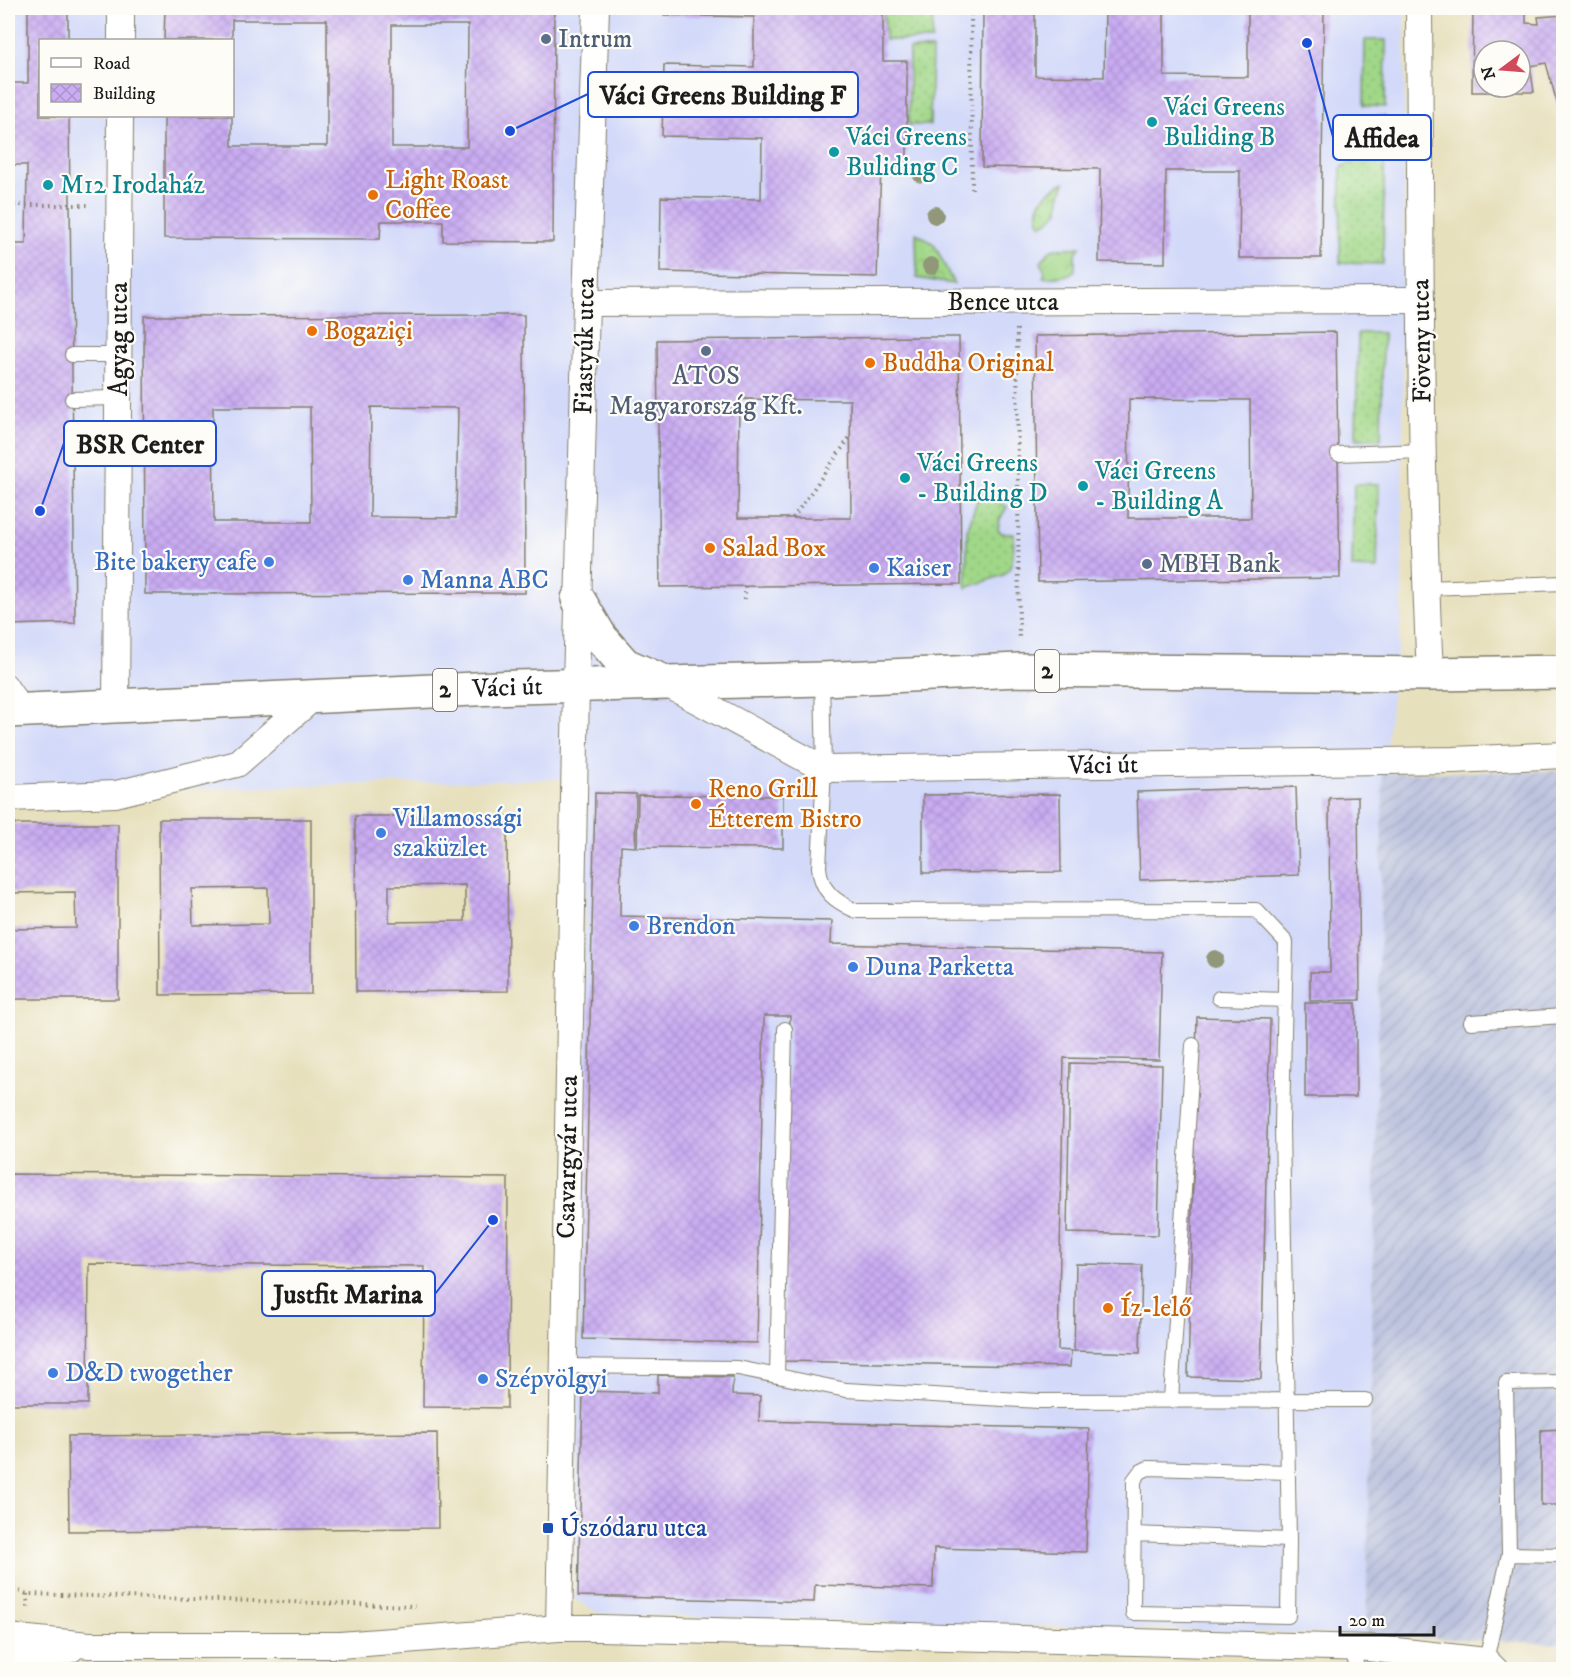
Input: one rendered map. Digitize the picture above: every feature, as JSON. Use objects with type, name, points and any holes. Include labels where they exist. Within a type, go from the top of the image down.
[{"type":"main road","points":[[578,599],[601,638],[625,664],[665,682]]},
{"type":"main road","name":"Váci út","points":[[18,711],[315,696],[1019,670],[1430,674],[1563,672]]},
{"type":"street","points":[[121,8],[121,39]]},
{"type":"street","name":"Fiastyúk utca","points":[[576,686],[596,8]]},
{"type":"street","name":"Föveny utca","points":[[1419,8],[1421,300],[1426,588],[1430,674]]},
{"type":"street","name":"Agyag utca","points":[[116,706],[120,117]]},
{"type":"street","name":"Bence utca","points":[[586,303],[1421,300]]},
{"type":"street","name":"Váci út","points":[[665,682],[824,769],[1430,760],[1563,755]]},
{"type":"street","name":"Csavargyár utca","points":[[558,1628],[576,686]]},
{"type":"street","points":[[8,798],[116,794],[237,764],[315,696]]},
{"type":"street","points":[[8,1637],[89,1645],[340,1645],[558,1628],[1355,1659],[1369,1648],[1490,1665]]},
{"type":"street","points":[[8,1662],[89,1645]]},
{"type":"lane","points":[[72,355],[118,355]]},
{"type":"lane","points":[[72,399],[118,398]]},
{"type":"lane","points":[[1338,454],[1424,451]]},
{"type":"lane","points":[[1426,588],[1563,583]]},
{"type":"lane","points":[[822,679],[824,769],[819,867],[820,881],[836,901],[855,910],[1256,910],[1286,942],[1282,1125],[1287,1399],[1289,1540],[1288,1616],[1132,1613],[1134,1480],[1140,1472],[1148,1468],[1288,1472]]},
{"type":"lane","points":[[8,681],[18,711]]},
{"type":"lane","points":[[1219,998],[1285,1000]]},
{"type":"lane","points":[[1471,1022],[1563,1016]]},
{"type":"lane","points":[[777,1376],[785,1029]]},
{"type":"lane","points":[[1171,1400],[1193,1045]]},
{"type":"lane","points":[[564,1366],[738,1368],[846,1390],[1039,1401],[1365,1400]]},
{"type":"lane","points":[[1490,1665],[1509,1554],[1506,1383],[1563,1382]]},
{"type":"lane","points":[[1134,1534],[1289,1540]]},
{"type":"lane","points":[[1509,1554],[1563,1555]]},
{"type":"path","points":[[971,8],[972,189]]},
{"type":"path","points":[[8,205],[120,204]]},
{"type":"path","points":[[1016,302],[1019,670]]},
{"type":"path","points":[[793,518],[850,437]]},
{"type":"path","points":[[745,586],[745,599]]},
{"type":"path","points":[[8,1587],[27,1594],[415,1606]]},
{"type":"shaded area","points":[[8,8],[1405,8],[1402,614],[1383,773],[1366,1635],[600,1614],[574,1599],[587,778],[8,794]]},
{"type":"shaded area","points":[[1563,771],[1563,1644],[1366,1635],[1383,773]]},
{"type":"green space","points":[[884,8],[933,8],[932,40],[885,40]]},
{"type":"green space","points":[[1365,40],[1386,40],[1385,107],[1364,106]]},
{"type":"green space","points":[[909,49],[932,49],[930,125],[909,125]]},
{"type":"green space","points":[[1359,116],[1385,116],[1383,264],[1340,263],[1341,168],[1360,157]]},
{"type":"green space","points":[[1065,182],[1060,197],[1059,211],[1040,225],[1038,212],[1041,200],[1052,189]]},
{"type":"green space","points":[[916,233],[934,244],[954,284],[917,278]]},
{"type":"green space","points":[[1080,247],[1075,254],[1075,270],[1072,273],[1043,278],[1045,273],[1041,262],[1050,251]]},
{"type":"green space","points":[[1358,333],[1383,333],[1381,439],[1356,439]]},
{"type":"green space","points":[[1354,484],[1379,484],[1377,569],[1352,568]]},
{"type":"green space","points":[[980,492],[993,497],[1007,507],[1000,519],[998,529],[1002,533],[1014,534],[1013,556],[1010,567],[1003,575],[966,588],[967,531]]},
{"type":"building","points":[[28,8],[68,8],[68,39],[39,39],[39,117],[69,117],[75,623],[8,625],[8,244],[26,244],[27,165],[8,165],[8,83],[28,83]]},
{"type":"building","points":[[165,8],[554,8],[553,242],[443,241],[443,221],[381,221],[380,239],[164,238],[164,117],[232,117],[232,146],[327,146],[327,20],[232,20],[232,39],[164,39]],"holes":[[[392,25],[468,25],[467,147],[392,147]]]},
{"type":"building","name":"Váci Greens Buliding C","points":[[664,8],[883,8],[883,61],[907,61],[907,167],[881,167],[877,277],[660,272],[661,197],[761,199],[762,138],[662,136],[664,65],[754,67],[754,17],[664,15]]},
{"type":"building","name":"Váci Greens Buliding B","points":[[983,8],[1035,8],[1035,76],[1104,77],[1105,8],[1164,8],[1164,76],[1248,77],[1248,8],[1324,8],[1321,258],[1239,258],[1240,171],[1166,171],[1165,263],[1099,262],[1100,169],[982,167]]},
{"type":"building","points":[[1473,8],[1526,8],[1526,23],[1539,24],[1538,17],[1564,15],[1564,116],[1561,117],[1546,63],[1532,66],[1532,39],[1473,39]]},
{"type":"building","points":[[524,315],[525,593],[145,594],[144,316]],"holes":[[[213,407],[310,407],[311,522],[214,522]],[[371,407],[458,408],[456,518],[370,517]]]},
{"type":"building","name":"Váci Greens - Building A","points":[[1336,332],[1340,578],[1038,582],[1035,336]],"holes":[[[1129,399],[1250,400],[1251,518],[1128,518]]]},
{"type":"building","name":"Váci Greens - Building D","points":[[959,337],[961,584],[660,587],[657,340]],"holes":[[[739,399],[850,400],[851,518],[738,518]]]},
{"type":"building","points":[[1296,787],[1299,875],[1140,880],[1137,792]]},
{"type":"building","points":[[595,793],[636,794],[635,847],[621,846],[620,916],[832,921],[831,944],[1162,952],[1159,1060],[1064,1058],[1058,1350],[1071,1351],[1070,1367],[783,1361],[790,1016],[764,1016],[757,1343],[583,1339]]},
{"type":"building","points":[[1060,794],[1061,872],[923,873],[923,795]]},
{"type":"building","points":[[638,795],[783,796],[783,848],[637,847]]},
{"type":"building","points":[[1358,797],[1360,1000],[1310,1001],[1310,972],[1330,972],[1329,798]]},
{"type":"building","points":[[355,816],[507,816],[508,991],[356,992]],"holes":[[[465,885],[465,921],[389,922],[389,886]]]},
{"type":"building","points":[[159,819],[311,819],[311,994],[160,995]],"holes":[[[268,888],[269,924],[193,925],[192,889]]]},
{"type":"building","points":[[8,824],[118,824],[118,999],[8,999],[8,929],[76,928],[75,892],[8,893]]},
{"type":"building","points":[[1305,1003],[1356,1003],[1356,1097],[1305,1097]]},
{"type":"building","points":[[1197,1017],[1270,1019],[1261,1379],[1188,1377]]},
{"type":"building","points":[[1070,1063],[1162,1065],[1158,1235],[1067,1233]]},
{"type":"building","points":[[8,1174],[508,1178],[507,1408],[423,1407],[424,1266],[89,1264],[88,1404],[8,1404]]},
{"type":"building","name":"Íz-lelő","points":[[1076,1264],[1142,1265],[1140,1353],[1074,1351]]},
{"type":"building","points":[[658,1375],[733,1377],[732,1395],[760,1396],[759,1421],[1089,1429],[1086,1552],[934,1548],[933,1588],[815,1585],[814,1602],[578,1596],[583,1391],[658,1393]]},
{"type":"building","points":[[1564,1429],[1564,1505],[1541,1505],[1541,1430]]},
{"type":"building","points":[[437,1433],[438,1528],[69,1531],[68,1436]]},
{"type":"place","name":"Intrum","points":[[546,39]]},
{"type":"place","name":"Affidea","points":[[1307,43]]},
{"type":"place","name":"Váci Greens Buliding B","points":[[1152,122]]},
{"type":"place","name":"Váci Greens Building F","points":[[510,131]]},
{"type":"place","name":"Váci Greens Buliding C","points":[[834,152]]},
{"type":"place","name":"M12 Irodaház","points":[[48,185]]},
{"type":"place","name":"Light Roast Coffee","points":[[373,195]]},
{"type":"place","name":"Bogaziçi","points":[[312,331]]},
{"type":"place","name":"ATOS Magyarország Kft.","points":[[706,351]]},
{"type":"place","name":"Buddha Original","points":[[870,363]]},
{"type":"place","name":"Váci Greens - Building D","points":[[905,478]]},
{"type":"place","name":"Váci Greens - Building A","points":[[1083,486]]},
{"type":"place","name":"BSR Center","points":[[40,511]]},
{"type":"place","name":"Salad Box","points":[[710,548]]},
{"type":"place","name":"Bite bakery cafe","points":[[269,562]]},
{"type":"place","name":"MBH Bank","points":[[1147,564]]},
{"type":"place","name":"Kaiser","points":[[874,568]]},
{"type":"place","name":"Manna ABC","points":[[408,580]]},
{"type":"place","name":"Reno Grill Étterem Bistro","points":[[696,804]]},
{"type":"place","name":"Villamossági szaküzlet","points":[[381,833]]},
{"type":"place","name":"Brendon","points":[[634,926]]},
{"type":"place","name":"Duna Parketta","points":[[853,967]]},
{"type":"place","name":"Justfit Marina","points":[[493,1220]]},
{"type":"place","name":"Íz-lelő","points":[[1108,1308]]},
{"type":"place","name":"D&D twogether","points":[[53,1373]]},
{"type":"place","name":"Szépvölgyi","points":[[483,1379]]},
{"type":"place","name":"Úszódaru utca","points":[[548,1528]]}]
